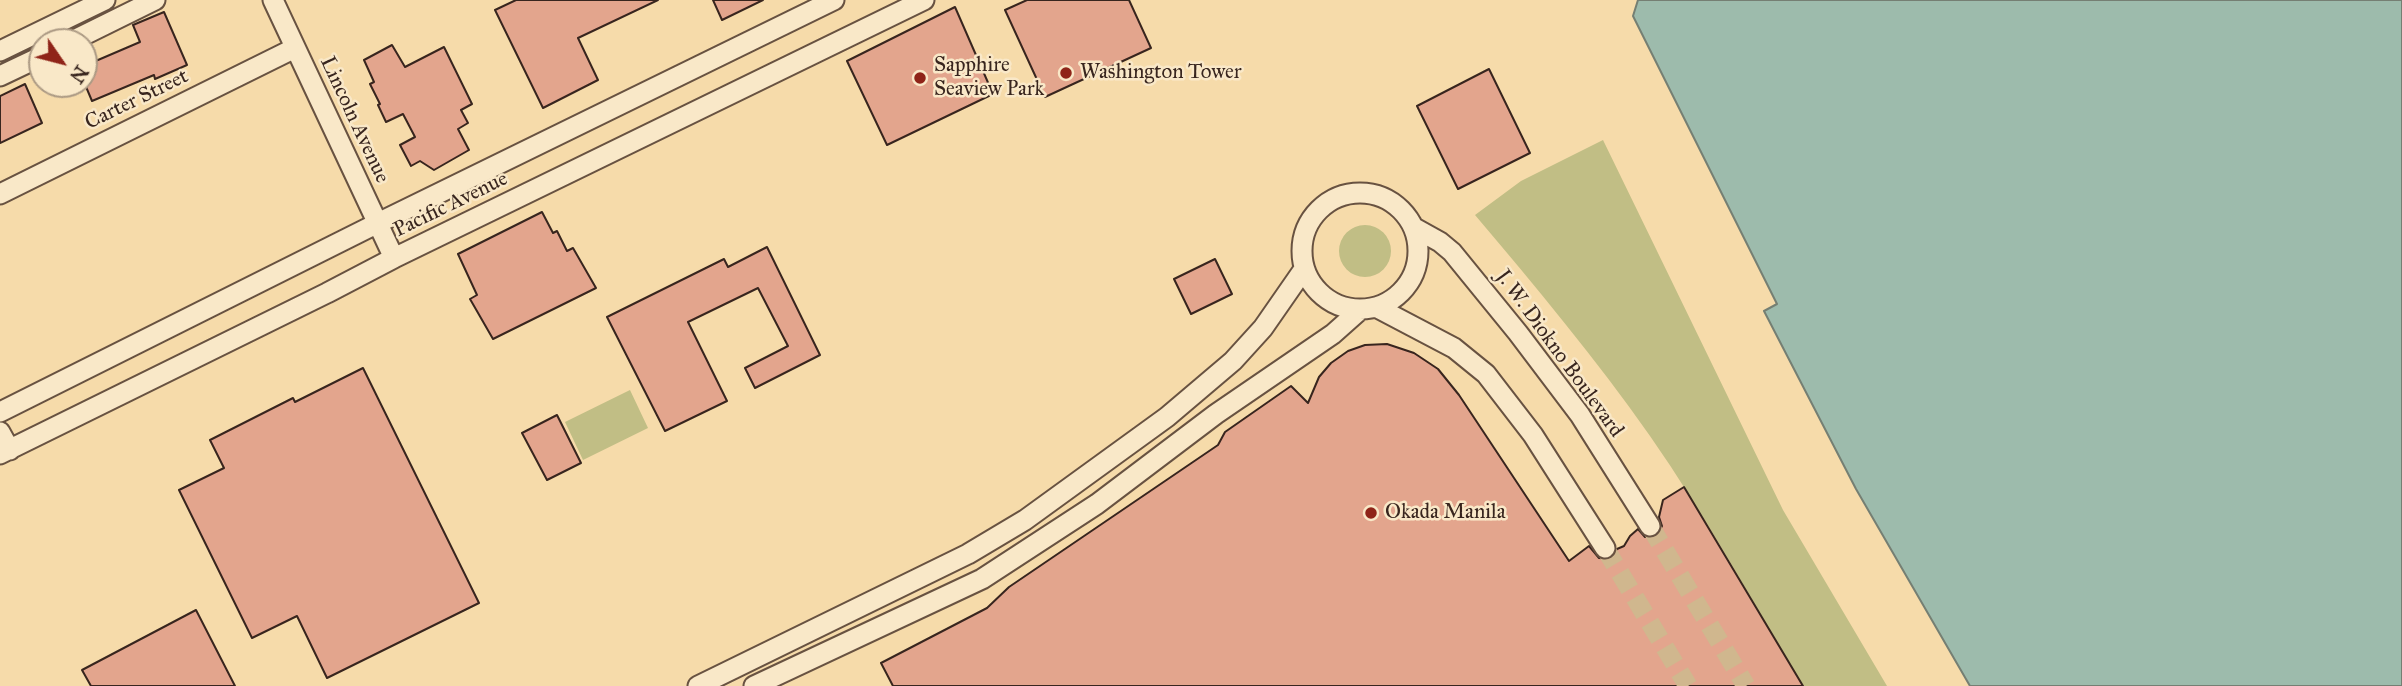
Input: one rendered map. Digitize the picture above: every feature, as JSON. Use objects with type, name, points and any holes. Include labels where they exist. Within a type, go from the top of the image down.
[{"type":"street","points":[[0,51],[105,0]]},
{"type":"street","points":[[98,28],[155,0]]},
{"type":"street","name":"Lincoln Avenue","points":[[273,0],[394,258]]},
{"type":"street","name":"Pacific Avenue","points":[[0,412],[834,0]]},
{"type":"street","name":"Pacific Avenue","points":[[5,452],[394,258],[924,0]]},
{"type":"street","name":"Carter Street","points":[[0,194],[295,48]]},
{"type":"street","points":[[0,76],[28,63]]},
{"type":"street","points":[[754,686],[982,579],[1097,504],[1216,414],[1368,309],[1396,297],[1415,270],[1418,248],[1413,227],[1402,211],[1384,198],[1362,193],[1339,197],[1327,203],[1308,224],[1302,251],[1304,269],[1310,282],[1332,303],[1346,308],[1368,309],[1454,348],[1486,374],[1533,435],[1605,548]]},
{"type":"street","name":"J. W. Diokno Boulevard","points":[[1413,227],[1452,252],[1497,305],[1580,415],[1650,526]]},
{"type":"street","points":[[698,686],[968,554],[1025,520],[1167,417],[1233,361],[1263,328],[1304,269]]},
{"type":"street","points":[[0,432],[5,452]]},
{"type":"shaded area","points":[[1638,0],[2402,0],[2402,686],[1970,686],[1856,489],[1764,311],[1777,304],[1633,16]]},
{"type":"shaded area","points":[[1603,140],[1783,510],[1887,686],[1803,686],[1671,466],[1587,351],[1475,215],[1521,181]]},
{"type":"shaded area","points":[[1365,225],[1375,227],[1383,233],[1389,241],[1389,261],[1383,269],[1375,275],[1365,277],[1355,275],[1347,269],[1341,261],[1339,251],[1341,241],[1347,233],[1355,227]]},
{"type":"shaded area","points":[[630,390],[648,428],[583,460],[565,422]]},
{"type":"building","points":[[516,0],[658,0],[578,38],[598,80],[543,108],[495,10]]},
{"type":"building","points":[[713,0],[763,0],[722,20]]},
{"type":"building","name":"Washington Tower","points":[[1027,0],[1129,0],[1151,48],[1045,97],[1005,10]]},
{"type":"building","name":"Sapphire Seaview Park","points":[[955,7],[993,94],[887,145],[847,61]]},
{"type":"building","points":[[164,12],[187,65],[155,79],[154,75],[92,101],[91,98],[98,98],[98,60],[140,42],[133,25]]},
{"type":"building","points":[[392,45],[405,67],[444,47],[472,104],[461,110],[468,123],[458,129],[469,150],[434,170],[420,161],[411,166],[400,145],[415,137],[403,114],[386,122],[370,84],[374,82],[364,60]]},
{"type":"building","points":[[1489,69],[1530,153],[1458,189],[1417,106]]},
{"type":"building","points":[[25,84],[28,98],[31,98],[42,123],[0,143],[0,96]]},
{"type":"building","points":[[542,212],[553,233],[557,231],[567,251],[573,248],[596,288],[493,339],[470,299],[477,295],[458,254]]},
{"type":"building","points":[[767,247],[820,355],[755,388],[745,368],[788,346],[758,288],[688,322],[727,401],[665,431],[607,317],[724,259],[728,267]]},
{"type":"building","points":[[1215,259],[1232,294],[1191,314],[1174,279]]},
{"type":"building","name":"Okada Manila","points":[[1387,344],[1414,353],[1438,369],[1459,395],[1569,561],[1589,546],[1599,558],[1611,559],[1617,549],[1624,546],[1638,529],[1645,537],[1656,537],[1662,526],[1659,517],[1663,500],[1684,487],[1803,686],[893,686],[881,663],[987,608],[1009,587],[1218,445],[1225,432],[1291,386],[1308,403],[1319,377],[1331,363],[1348,351],[1365,345]]},
{"type":"building","points":[[363,368],[479,603],[327,678],[297,616],[252,638],[179,490],[224,468],[210,440],[293,398],[295,402]]},
{"type":"building","points":[[557,415],[581,463],[547,480],[522,433]]},
{"type":"building","points":[[196,610],[235,686],[91,686],[82,670]]},
{"type":"tunnel","points":[[1650,526],[1746,686]]},
{"type":"tunnel","points":[[1605,548],[1688,686]]},
{"type":"place","name":"Washington Tower","points":[[1066,73]]},
{"type":"place","name":"Sapphire Seaview Park","points":[[920,78]]},
{"type":"place","name":"Okada Manila","points":[[1371,513]]}]
